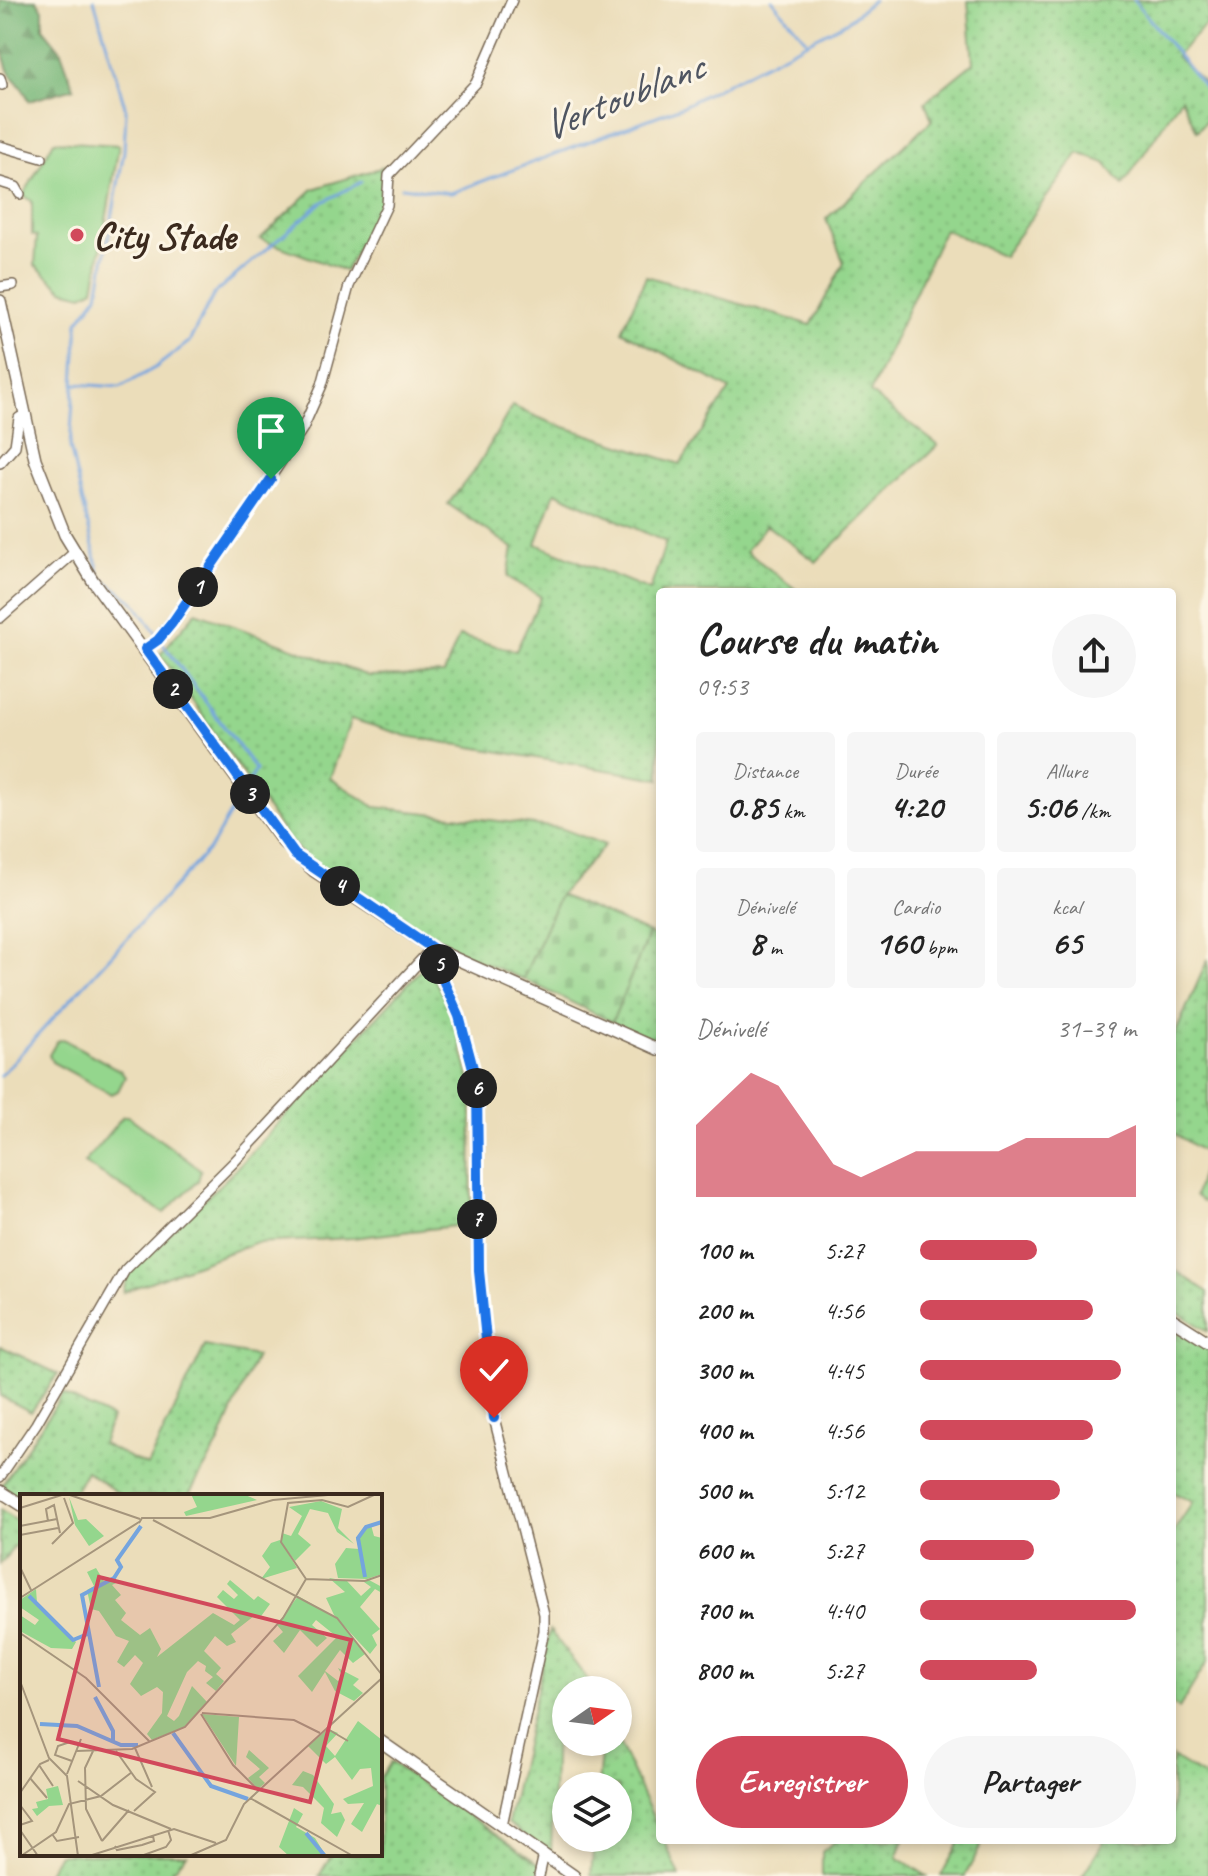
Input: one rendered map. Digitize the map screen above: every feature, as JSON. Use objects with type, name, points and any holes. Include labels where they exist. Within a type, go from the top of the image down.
[{"type":"street","points":[[145,649],[158,640],[201,583],[309,417],[322,385],[349,286],[387,205],[389,175],[476,83],[512,0]]},
{"type":"street","points":[[0,146],[42,158]]},
{"type":"street","points":[[0,182],[16,187],[20,194]]},
{"type":"street","points":[[0,287],[13,285]]},
{"type":"street","points":[[0,301],[35,459],[75,552],[93,581],[295,855],[435,950],[656,1048]]},
{"type":"street","points":[[0,463],[15,446],[19,417],[26,414]]},
{"type":"street","points":[[0,618],[75,552]]},
{"type":"street","points":[[0,1477],[36,1424],[125,1270],[234,1162],[435,950]]},
{"type":"street","points":[[435,950],[439,971],[459,1016],[477,1083],[479,1271],[494,1418],[544,1614],[544,1631],[502,1825]]},
{"type":"street","points":[[1176,1322],[1208,1342]]},
{"type":"street","points":[[0,1491],[20,1504]]},
{"type":"street","points":[[382,1742],[574,1876]]},
{"type":"street","points":[[539,1876],[544,1854]]},
{"type":"green space","points":[[0,0],[36,0],[43,9],[43,28],[60,49],[74,88],[29,101],[5,62]]},
{"type":"green space","points":[[1208,0],[1208,22],[1176,56],[1208,87],[1208,119],[1197,131],[1181,98],[1123,185],[1105,163],[1079,153],[1003,256],[944,229],[870,393],[938,445],[816,562],[766,525],[746,551],[794,588],[656,588],[656,778],[407,736],[351,719],[330,778],[375,807],[560,828],[605,845],[560,895],[523,979],[454,951],[306,858],[288,839],[160,654],[196,612],[368,676],[444,674],[459,636],[516,651],[541,597],[508,577],[513,548],[448,504],[479,464],[512,406],[549,422],[680,464],[730,389],[622,331],[646,276],[811,325],[844,263],[826,219],[932,120],[925,102],[973,63],[968,1]],"holes":[[[555,492],[666,542],[650,590],[536,544]]]},
{"type":"green space","points":[[54,141],[119,145],[94,289],[83,295],[63,290],[35,265],[37,236],[32,235],[32,201],[23,196]]},
{"type":"green space","points":[[387,166],[381,204],[345,271],[260,239],[313,189]]},
{"type":"green space","points":[[560,895],[649,933],[612,1022],[523,979]]},
{"type":"green space","points":[[649,933],[656,939],[656,1041],[612,1022]]},
{"type":"green space","points":[[1208,959],[1208,1204],[1195,1196],[1207,1154],[1176,1135],[1176,1032]]},
{"type":"green space","points":[[427,963],[454,1019],[472,1087],[471,1224],[352,1238],[254,1243],[123,1292],[129,1271],[230,1175]]},
{"type":"green space","points":[[63,1039],[121,1071],[125,1077],[118,1091],[111,1094],[52,1062],[49,1055],[57,1041]]},
{"type":"green space","points":[[123,1116],[128,1116],[201,1170],[198,1181],[164,1213],[84,1163]]},
{"type":"green space","points":[[1176,1271],[1208,1292],[1208,1331],[1176,1311]]},
{"type":"green space","points":[[1180,1331],[1208,1348],[1208,1661],[1179,1708],[1176,1706],[1176,1528],[1193,1502],[1176,1494],[1176,1337]]},
{"type":"green space","points":[[0,1346],[58,1374],[31,1412],[0,1396]]},
{"type":"green space","points":[[205,1346],[256,1356],[218,1445],[189,1494],[119,1494],[86,1471],[73,1494],[20,1494],[20,1501],[0,1488],[63,1394],[111,1418],[102,1444],[147,1466]]},
{"type":"green space","points":[[0,1510],[20,1524],[20,1540],[0,1564]]},
{"type":"green space","points":[[550,1630],[584,1676],[552,1676],[554,1756],[551,1855],[508,1823]]},
{"type":"green space","points":[[601,1756],[625,1756],[656,1823],[656,1844],[666,1844],[680,1876],[591,1876],[593,1852],[632,1852],[632,1772],[599,1772]]},
{"type":"green space","points":[[1176,1759],[1205,1777],[1208,1772],[1208,1876],[1082,1876],[1102,1844],[1176,1844]]},
{"type":"green space","points":[[390,1762],[547,1869],[545,1876],[319,1876],[331,1856],[382,1856],[382,1775]]},
{"type":"green space","points":[[831,1844],[902,1844],[897,1857],[927,1876],[822,1876],[822,1852]]},
{"type":"green space","points":[[958,1844],[982,1844],[965,1876],[941,1876]]},
{"type":"green space","points":[[58,1856],[185,1856],[168,1876],[46,1876]]},
{"type":"waterway","points":[[94,0],[126,110],[124,151],[98,295],[78,322],[70,447],[100,577],[134,602],[156,633]]},
{"type":"waterway","name":"Vertoublanc","points":[[772,0],[806,40]]},
{"type":"waterway","name":"Vertoublanc","points":[[402,187],[451,193],[681,107],[848,21],[873,0]]},
{"type":"waterway","points":[[1134,0],[1208,92]]},
{"type":"waterway","name":"Vertoublanc","points":[[75,384],[120,387],[155,368],[189,342],[214,294],[321,203],[361,182]]},
{"type":"waterway","points":[[163,644],[256,770],[246,786]]},
{"type":"waterway","points":[[0,1076],[210,848],[242,793]]},
{"type":"place","name":"City Stade","points":[[77,235]]},
{"type":"route","points":[[271,479],[172,623],[158,640],[145,649],[295,855],[314,871],[373,906],[438,952],[439,971],[459,1016],[477,1083],[479,1271],[494,1418]]}]
